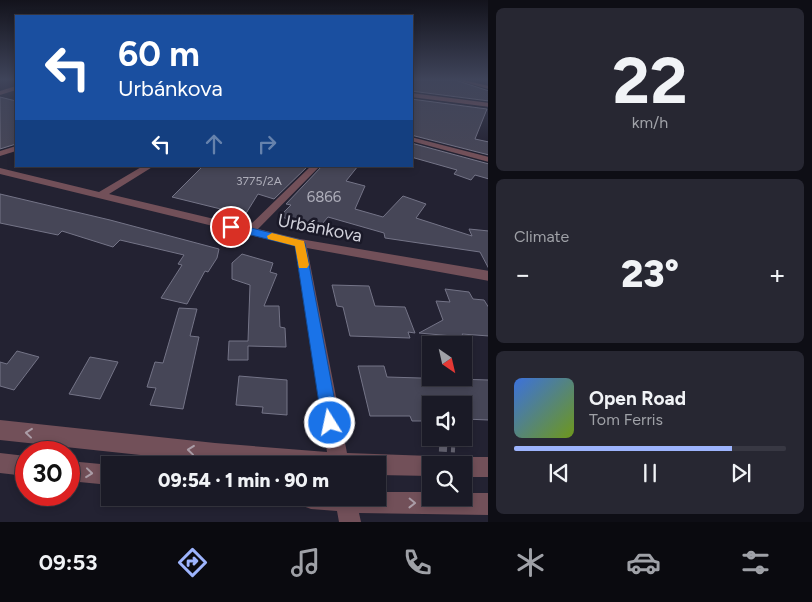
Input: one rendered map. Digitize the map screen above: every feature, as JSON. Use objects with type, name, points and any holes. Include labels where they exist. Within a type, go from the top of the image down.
[{"type":"street","points":[[413,140],[488,160]]},
{"type":"street","points":[[0,154],[15,148]]},
{"type":"street","points":[[100,195],[148,167]]},
{"type":"street","points":[[250,231],[315,167]]},
{"type":"street","name":"Urbánkova","points":[[0,171],[300,243],[488,276]]},
{"type":"street","points":[[300,243],[337,456]]},
{"type":"street","points":[[0,430],[257,456]]},
{"type":"street","points":[[386,461],[422,459]]},
{"type":"street","points":[[472,462],[488,467]]},
{"type":"street","points":[[0,463],[15,465]]},
{"type":"street","points":[[80,472],[101,474]]},
{"type":"street","points":[[347,507],[488,504]]},
{"type":"building","points":[[0,104],[15,104],[15,144],[0,149]]},
{"type":"building","points":[[413,104],[452,104],[487,109],[475,139],[488,142],[488,155],[413,136]]},
{"type":"building","points":[[413,144],[488,164],[488,179],[475,175],[471,180],[454,174],[457,170],[413,158]]},
{"type":"building","points":[[202,167],[307,167],[274,199],[258,194],[245,215],[172,197]]},
{"type":"building","points":[[321,167],[357,167],[346,181],[365,186],[355,209],[383,217],[403,196],[426,204],[416,218],[472,236],[469,229],[488,231],[488,267],[480,252],[385,238],[384,233],[328,217],[316,231],[280,216],[291,205],[286,204]]},
{"type":"building","points":[[0,194],[110,220],[219,249],[217,258],[208,272],[205,271],[187,304],[161,298],[182,265],[178,264],[184,255],[120,240],[113,247],[62,231],[58,235],[0,223]]},
{"type":"building","points":[[242,254],[273,263],[270,272],[277,274],[264,306],[279,306],[280,327],[285,328],[286,347],[248,346],[248,360],[228,360],[229,341],[248,341],[250,285],[232,279],[232,263]]},
{"type":"building","points":[[332,285],[369,286],[375,306],[405,307],[415,333],[408,332],[410,338],[350,336],[343,307],[337,306]]},
{"type":"building","points":[[445,289],[469,292],[473,299],[484,300],[488,306],[488,336],[462,334],[463,336],[453,336],[419,333],[443,320],[436,301],[450,302]]},
{"type":"building","points":[[179,308],[197,309],[190,336],[199,337],[183,409],[150,405],[156,388],[147,387],[155,362],[163,363]]},
{"type":"building","points":[[17,351],[39,357],[14,390],[0,386],[0,362],[7,364]]},
{"type":"building","points":[[90,357],[118,362],[100,399],[69,394]]},
{"type":"building","points":[[358,366],[384,366],[387,377],[422,378],[422,386],[472,386],[472,380],[488,380],[488,420],[472,419],[472,396],[422,396],[422,421],[412,421],[410,416],[370,416]]},
{"type":"building","points":[[239,376],[287,380],[287,415],[262,413],[263,407],[236,405]]},
{"type":"slow traffic","points":[[272,236],[300,243],[303,265]]},
{"type":"route","points":[[231,227],[300,243],[330,423]]}]
